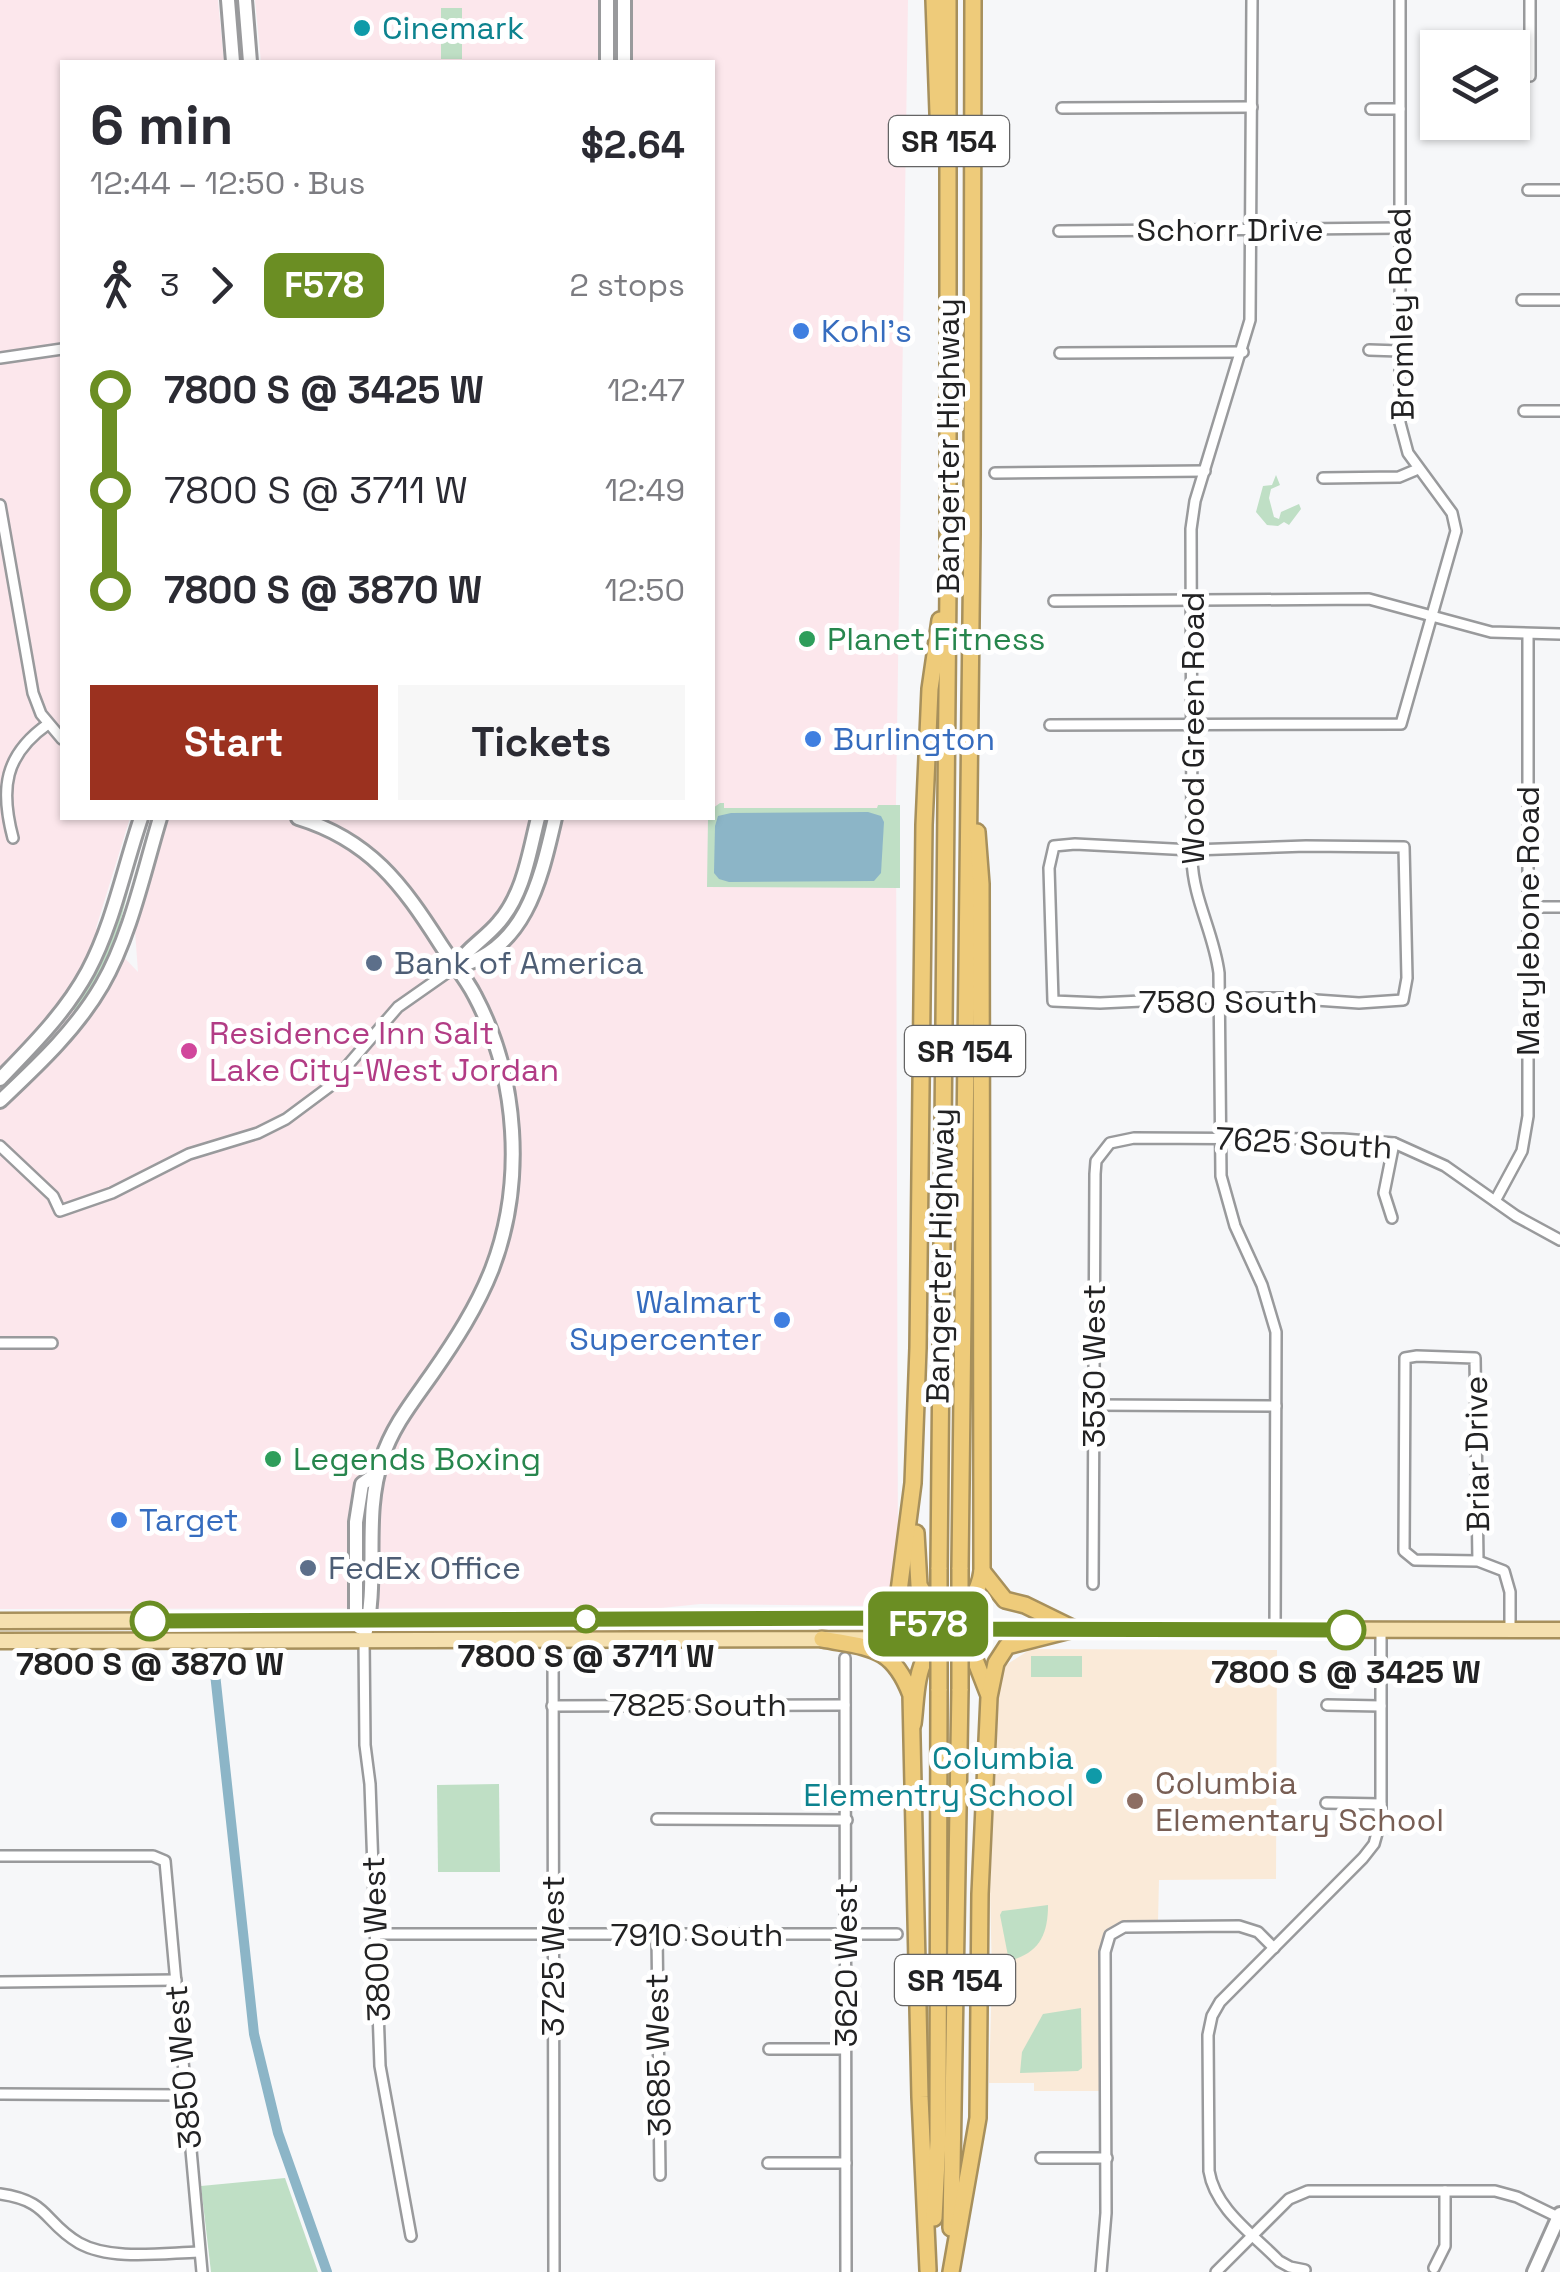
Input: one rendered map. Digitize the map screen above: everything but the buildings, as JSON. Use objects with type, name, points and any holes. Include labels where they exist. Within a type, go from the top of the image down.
[{"type":"highway","points":[[934,0],[939,198],[949,282]]},
{"type":"highway","name":"Bangerter Highway","points":[[928,2271],[938,2141],[948,0]]},
{"type":"highway","name":"Bangerter Highway","points":[[951,2272],[976,0]]},
{"type":"highway","points":[[948,586],[934,648],[923,842],[913,1483],[919,1585],[933,1611],[974,1657],[989,1697]]},
{"type":"highway","points":[[914,1724],[919,1671],[926,1655],[973,1600],[982,1571],[981,884],[969,738]]},
{"type":"highway","points":[[876,1618],[894,1607],[898,1599],[913,1483]]},
{"type":"highway","points":[[982,1571],[1005,1600],[1025,1605],[1074,1629]]},
{"type":"highway","points":[[951,2272],[978,2118],[980,1894],[989,1697],[996,1663],[1008,1646],[1074,1629]]},
{"type":"highway","points":[[822,1638],[876,1650],[902,1672],[911,1695],[928,2271]]},
{"type":"main road","points":[[0,1621],[901,1618],[948,1629],[1560,1630]]},
{"type":"main road","points":[[135,1640],[137,1634],[145,1632],[187,1632],[202,1627],[208,1620]]},
{"type":"main road","points":[[0,1641],[902,1640],[948,1629]]},
{"type":"street","points":[[228,0],[233,60]]},
{"type":"street","points":[[245,0],[250,60]]},
{"type":"street","points":[[607,0],[607,60]]},
{"type":"street","points":[[624,0],[624,60]]},
{"type":"street","name":"Wood Green Road","points":[[1252,0],[1251,304],[1243,352],[1195,501],[1191,529],[1192,850],[1194,884],[1217,955],[1224,1196],[1274,1320],[1275,1631]]},
{"type":"street","name":"Bromley Road","points":[[1193,724],[1401,724],[1432,616],[1456,532],[1452,514],[1408,453],[1400,424],[1400,0]]},
{"type":"street","points":[[1530,0],[1530,30]]},
{"type":"street","points":[[1062,108],[1252,107]]},
{"type":"street","points":[[1371,109],[1400,108]]},
{"type":"street","points":[[1528,190],[1560,190]]},
{"type":"street","name":"Schorr Drive","points":[[1059,230],[1400,228]]},
{"type":"street","points":[[1522,300],[1560,300]]},
{"type":"street","points":[[0,358],[60,350]]},
{"type":"street","points":[[1370,350],[1400,350]]},
{"type":"street","points":[[1060,353],[1243,352]]},
{"type":"street","points":[[1524,411],[1560,410]]},
{"type":"street","points":[[1323,478],[1399,478],[1418,470]]},
{"type":"street","points":[[994,473],[1204,472]]},
{"type":"street","points":[[0,505],[33,693],[48,724],[60,737]]},
{"type":"street","points":[[1054,600],[1384,600],[1490,632],[1560,634]]},
{"type":"street","name":"Marylebone Road","points":[[1495,1201],[1514,1171],[1527,1132],[1528,634]]},
{"type":"street","points":[[13,838],[2,805],[5,776],[20,748],[48,724]]},
{"type":"street","points":[[1050,725],[1193,724]]},
{"type":"street","points":[[0,1078],[56,1017],[88,972],[102,941],[139,820]]},
{"type":"street","points":[[0,1101],[71,1029],[103,984],[136,898],[159,820]]},
{"type":"street","points":[[303,820],[344,835],[369,852],[411,898],[482,1009],[506,1086],[512,1141],[508,1212],[500,1247],[478,1302],[396,1426],[376,1474],[364,1639]]},
{"type":"street","points":[[0,1146],[53,1196],[60,1211],[84,1204],[190,1154],[258,1133],[286,1118],[336,1079],[398,1007],[454,966],[466,950],[499,922],[512,904],[524,873],[537,820]]},
{"type":"street","points":[[454,966],[473,962],[494,949],[520,922],[541,878],[555,820]]},
{"type":"street","name":"7580 South","points":[[1054,846],[1192,850],[1404,847],[1407,978],[1403,1000],[1360,1003],[1287,998],[1164,998],[1086,1004],[1053,1001],[1049,868],[1054,846]]},
{"type":"street","points":[[1528,907],[1560,906]]},
{"type":"street","name":"7625 South","points":[[1102,1150],[1122,1139],[1342,1139],[1394,1143],[1445,1166],[1538,1230],[1560,1240]]},
{"type":"street","points":[[1392,1218],[1384,1192],[1394,1143]]},
{"type":"street","name":"3530 West","points":[[1093,1584],[1095,1174],[1102,1150]]},
{"type":"street","points":[[0,1342],[52,1343]]},
{"type":"street","name":"Briar Drive","points":[[1405,1358],[1475,1358],[1478,1560],[1421,1561],[1404,1550],[1405,1358]]},
{"type":"street","points":[[1094,1405],[1276,1406]]},
{"type":"street","points":[[1478,1560],[1498,1566],[1508,1578],[1510,1630]]},
{"type":"street","points":[[1304,2270],[1284,2264],[1254,2235],[1220,2201],[1210,2179],[1208,2035],[1220,2002],[1369,1851],[1380,1828],[1381,1630]]},
{"type":"street","name":"3800 West","points":[[364,1639],[380,2066],[411,2236]]},
{"type":"street","name":"3725 West","points":[[552,1639],[554,2272]]},
{"type":"street","name":"3620 West","points":[[845,1658],[846,2272]]},
{"type":"street","name":"7825 South","points":[[552,1706],[844,1705]]},
{"type":"street","points":[[1327,1705],[1381,1706]]},
{"type":"street","points":[[1326,1803],[1382,1804]]},
{"type":"street","points":[[657,1819],[846,1820]]},
{"type":"street","name":"3850 West","points":[[0,1856],[153,1856],[165,1862],[202,2272]]},
{"type":"street","points":[[1102,2272],[1105,1952],[1110,1934],[1124,1927],[1238,1926],[1256,1931],[1274,1948]]},
{"type":"street","name":"7910 South","points":[[376,1934],[898,1934]]},
{"type":"street","name":"3685 West","points":[[657,1936],[660,2175]]},
{"type":"street","points":[[0,1982],[176,1980]]},
{"type":"street","points":[[769,2048],[845,2048]]},
{"type":"street","points":[[0,2094],[185,2095]]},
{"type":"street","points":[[1041,2158],[1106,2158]]},
{"type":"street","points":[[768,2162],[846,2163]]},
{"type":"street","points":[[1434,2268],[1445,2246],[1445,2191]]},
{"type":"street","points":[[1216,2272],[1289,2199],[1303,2192],[1445,2191],[1502,2192],[1560,2216],[1534,2272]]},
{"type":"street","points":[[0,2194],[25,2198],[42,2207],[82,2245],[105,2252],[198,2252]]},
{"type":"shaded area","points":[[0,0],[218,0],[224,60],[60,60],[60,820],[129,820],[96,928],[138,972],[135,931],[168,820],[715,820],[715,60],[261,60],[255,0],[908,0],[896,800],[898,1565],[891,1601],[871,1606],[700,1604],[662,1608],[0,1609]]},
{"type":"shaded area","name":"Columbia Elementary School","points":[[1031,1649],[1277,1650],[1276,1879],[1159,1880],[1158,1921],[1122,1921],[1105,1931],[1099,1949],[1099,2091],[1034,2091],[1034,2083],[989,2083],[990,1891],[998,1687],[1006,1665]]},
{"type":"green space","points":[[441,8],[462,8],[462,59],[441,59]]},
{"type":"green space","points":[[1276,475],[1280,485],[1271,489],[1269,498],[1274,517],[1279,519],[1281,512],[1299,504],[1301,509],[1289,525],[1267,525],[1256,512],[1263,486],[1272,485]]},
{"type":"green space","points":[[720,803],[724,803],[724,808],[900,805],[900,888],[707,887],[708,820],[715,820],[715,807]]},
{"type":"green space","points":[[146,820],[113,950],[76,1013],[72,1008],[103,951]]},
{"type":"green space","points":[[1031,1656],[1082,1656],[1082,1677],[1031,1677]]},
{"type":"green space","points":[[499,1784],[500,1872],[438,1872],[437,1785]]},
{"type":"green space","points":[[1048,1905],[1040,1941],[1028,1953],[1009,1961],[1002,1911]]},
{"type":"green space","points":[[1081,2008],[1082,2068],[1020,2073],[1022,2052],[1043,2014]]},
{"type":"green space","points":[[285,2178],[318,2272],[211,2272],[201,2186]]},
{"type":"water","points":[[868,812],[881,816],[884,822],[881,873],[874,881],[729,882],[714,873],[718,816]]},
{"type":"waterway","points":[[213,1655],[254,2034],[278,2133],[327,2272]]},
{"type":"bus line","name":"F578","points":[[150,1621],[901,1618],[948,1629],[1346,1630]]},
{"type":"place","name":"Cinemark","points":[[362,28]]},
{"type":"place","name":"Kohl's","points":[[801,331]]},
{"type":"place","name":"Planet Fitness","points":[[807,639]]},
{"type":"place","name":"Burlington","points":[[813,739]]},
{"type":"place","name":"Bank of America","points":[[374,963]]},
{"type":"place","name":"Residence Inn Salt Lake City-West Jordan","points":[[189,1051]]},
{"type":"place","name":"Walmart Supercenter","points":[[782,1320]]},
{"type":"place","name":"Legends Boxing","points":[[273,1459]]},
{"type":"place","name":"Target","points":[[119,1520]]},
{"type":"place","name":"FedEx Office","points":[[308,1568]]},
{"type":"place","name":"7800 S @ 3711 W","points":[[586,1619]]},
{"type":"place","name":"7800 S @ 3870 W","points":[[150,1621]]},
{"type":"place","name":"7800 S @ 3425 W","points":[[1346,1630]]},
{"type":"place","name":"Columbia Elementry School","points":[[1094,1776]]},
{"type":"place","name":"Columbia Elementary School","points":[[1135,1801]]}]
